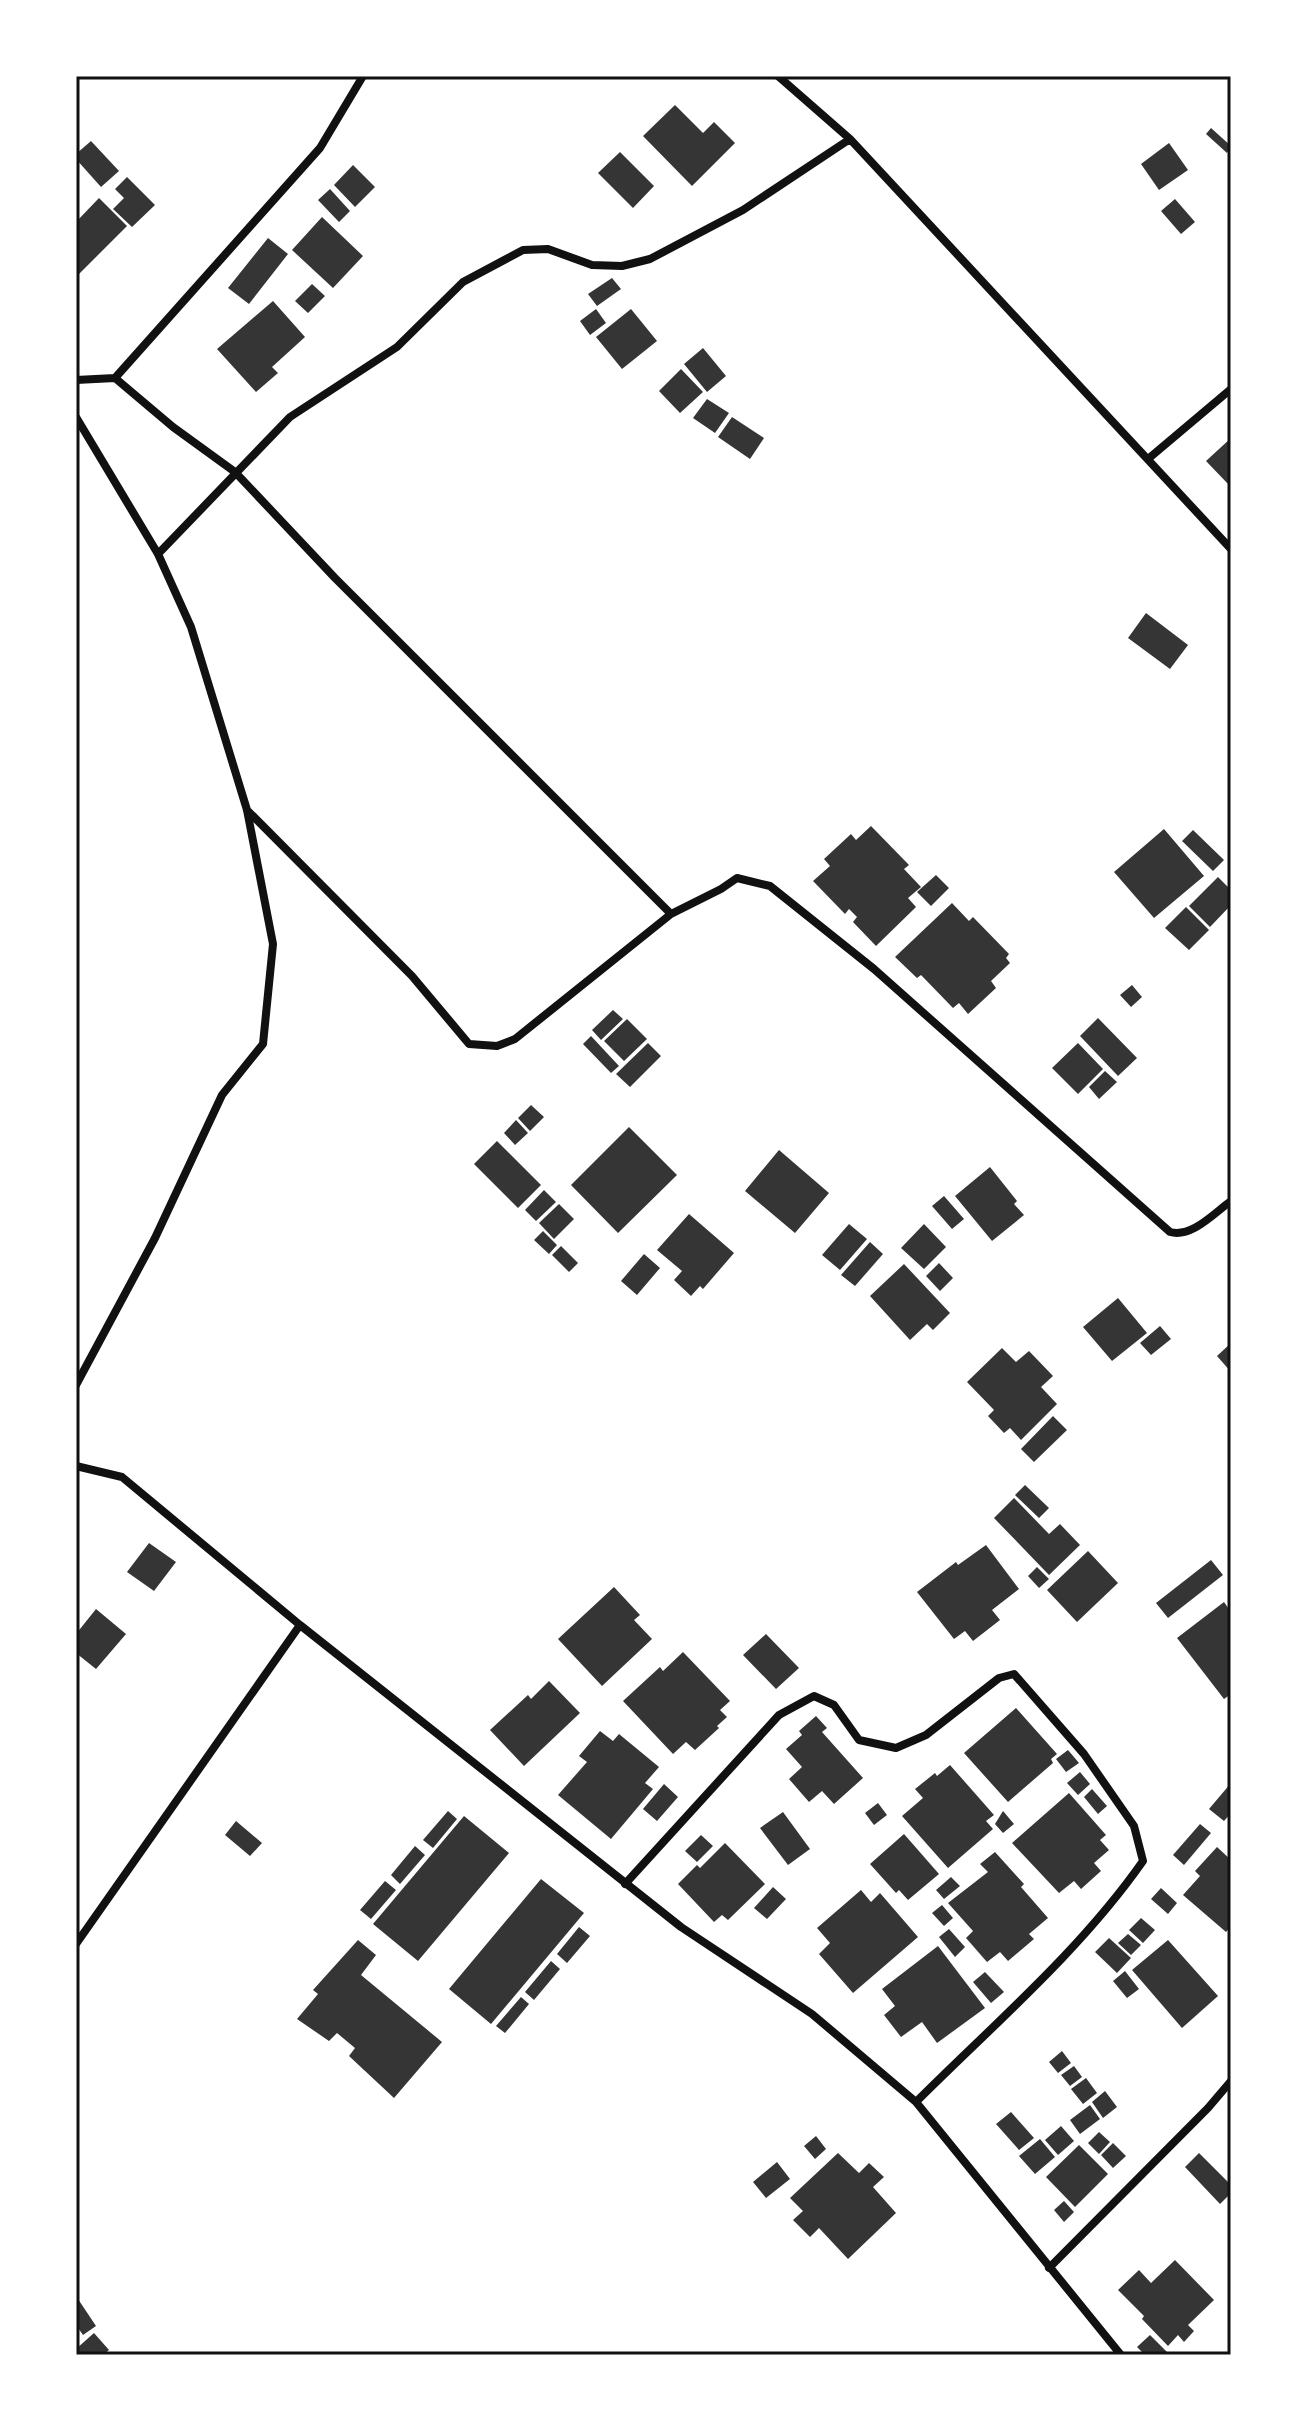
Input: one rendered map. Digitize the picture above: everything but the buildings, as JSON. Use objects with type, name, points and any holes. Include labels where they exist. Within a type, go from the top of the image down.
[{"type":"street","points":[[115,378],[320,148],[363,76]]},
{"type":"street","points":[[778,76],[850,139],[1231,549]]},
{"type":"street","points":[[158,554],[290,417],[397,347],[463,282],[523,250],[548,249],[592,265],[622,266],[650,259],[743,210],[850,139]]},
{"type":"street","points":[[76,380],[115,378],[173,427],[235,472],[335,578],[671,914]]},
{"type":"street","points":[[1148,459],[1231,389]]},
{"type":"street","points":[[76,417],[158,554],[191,627],[247,810],[273,944],[263,1044],[222,1095],[155,1238],[76,1385]]},
{"type":"street","points":[[247,810],[412,976],[469,1044],[497,1046],[515,1039],[671,914],[737,878],[770,886],[874,969],[1170,1232],[1181,1234],[1191,1231],[1231,1201]]},
{"type":"street","points":[[76,1466],[122,1477],[300,1625],[625,1884],[681,1927],[812,2014],[916,2102],[1121,2355]]},
{"type":"street","points":[[76,1944],[300,1625]]},
{"type":"street","points":[[625,1884],[779,1715],[814,1696],[834,1705],[859,1740],[896,1748],[926,1735],[999,1678],[1014,1674],[1084,1754],[1134,1826],[1143,1861],[1126,1885],[1056,1964],[916,2102]]},
{"type":"street","points":[[1049,2268],[1231,2081]]}]
